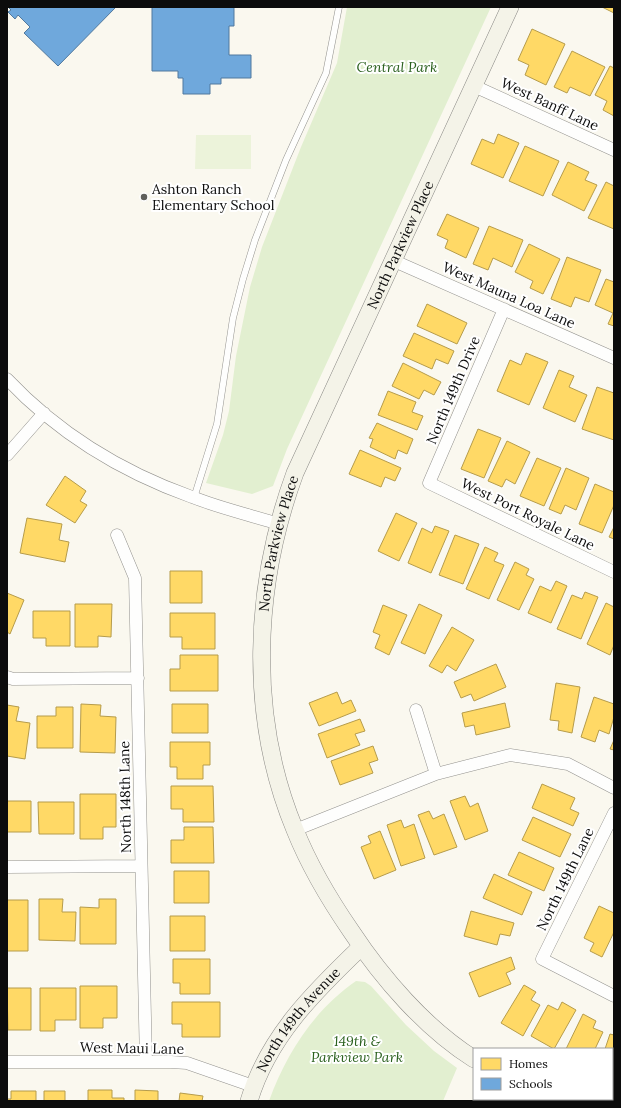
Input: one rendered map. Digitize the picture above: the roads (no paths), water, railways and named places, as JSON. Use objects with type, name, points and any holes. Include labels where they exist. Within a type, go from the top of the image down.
[{"type":"street","name":"North Parkview Place","points":[[473,1058],[421,1016],[377,969],[327,896],[295,830],[284,799],[274,761],[266,718],[262,678],[262,632],[265,591],[279,524],[289,489],[303,451],[510,7]]},
{"type":"street","name":"West Banff Lane","points":[[474,86],[614,150]]},
{"type":"street","name":"West Mauna Loa Lane","points":[[392,260],[614,358]]},
{"type":"street","name":"North 149th Drive","points":[[429,483],[504,309]]},
{"type":"street","points":[[7,379],[44,414],[83,443],[110,460],[147,479],[194,498],[279,524]]},
{"type":"street","points":[[7,455],[44,414]]},
{"type":"street","name":"West Port Royale Lane","points":[[429,483],[614,572]]},
{"type":"street","name":"North 148th Lane","points":[[117,535],[135,578],[146,1062]]},
{"type":"street","points":[[7,678],[138,678]]},
{"type":"street","points":[[416,710],[436,774]]},
{"type":"street","points":[[295,830],[436,774],[510,755],[568,764],[614,788]]},
{"type":"street","name":"North 149th Lane","points":[[614,813],[542,959],[614,996]]},
{"type":"street","points":[[7,867],[141,866]]},
{"type":"street","name":"North 149th Avenue","points":[[251,1094],[278,1037],[293,1017],[331,976],[361,947]]},
{"type":"street","name":"West Maui Lane","points":[[7,1062],[187,1063],[251,1094]]},
{"type":"lane","points":[[194,498],[217,424],[233,318],[245,271],[255,240],[286,160],[326,73],[339,7]]},
{"type":"place","name":"Ashton Ranch Elementary School","points":[[144,197]]},
{"type":"park label","name":"Central Park","points":[[397,67]]},
{"type":"park label","name":"149th & Parkview Park","points":[[357,1050]]}]
